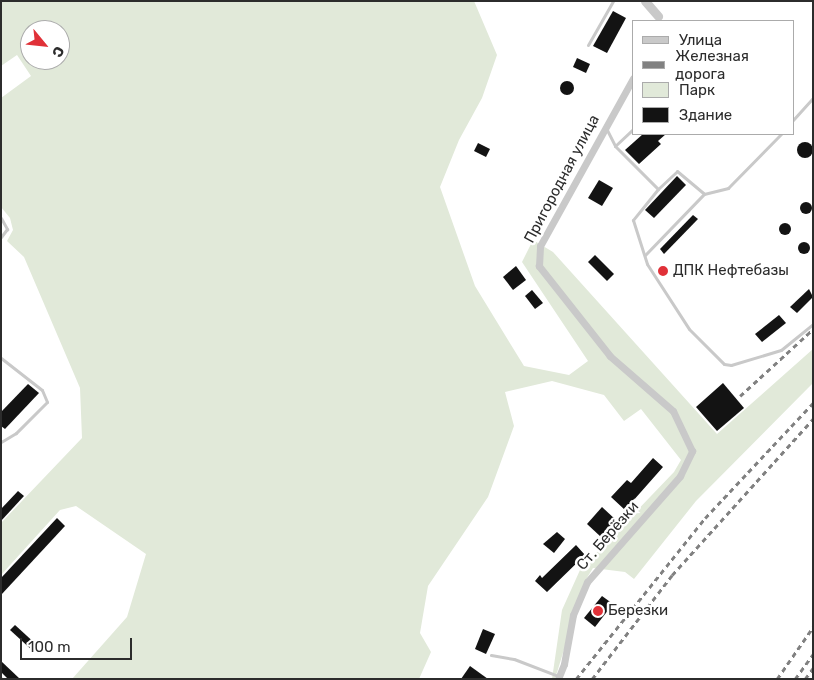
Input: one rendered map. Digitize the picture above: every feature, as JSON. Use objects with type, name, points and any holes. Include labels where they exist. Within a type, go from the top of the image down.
[{"type":"street","points":[[645,1],[659,20]]},
{"type":"street","name":"Пригородная улица","points":[[632,80],[540,246],[539,266],[610,356],[672,411],[692,451]]},
{"type":"street","name":"Ст. Берёзки","points":[[558,677],[574,615],[587,582],[680,476],[692,451]]},
{"type":"lane","points":[[588,45],[613,1]]},
{"type":"lane","points":[[794,119],[813,98]]},
{"type":"lane","points":[[605,128],[615,146],[658,189]]},
{"type":"lane","points":[[615,146],[632,129]]},
{"type":"lane","points":[[645,255],[704,194],[728,188],[780,135]]},
{"type":"lane","points":[[704,194],[677,171],[658,189],[633,220],[645,255],[688,329],[724,364],[731,365],[781,350],[813,324]]},
{"type":"lane","points":[[1,218],[7,229],[1,238]]},
{"type":"lane","points":[[1,358],[42,390],[47,402],[16,433],[1,442]]},
{"type":"lane","points":[[491,655],[514,659],[558,677]]},
{"type":"green space","points":[[1,1],[474,1],[497,55],[482,98],[459,140],[440,187],[475,286],[524,366],[569,375],[588,361],[522,262],[533,240],[553,252],[717,434],[813,349],[813,383],[696,501],[634,579],[625,572],[593,568],[585,581],[555,679],[552,679],[562,610],[580,570],[674,472],[681,460],[641,409],[624,421],[604,395],[552,381],[505,392],[514,426],[488,497],[428,586],[420,633],[431,652],[419,679],[72,679],[127,617],[146,554],[76,506],[60,510],[1,575],[1,523],[82,438],[80,388],[24,257],[7,241],[13,230],[10,218],[1,207],[1,98],[31,76],[27,70],[70,70],[70,20],[20,20],[20,60],[17,55],[1,66]]},
{"type":"building","points":[[613,11],[626,18],[607,53],[593,46]]},
{"type":"building","points":[[577,58],[590,64],[586,73],[573,67]]},
{"type":"building","points":[[567,81],[572,83],[574,88],[572,93],[567,95],[562,93],[560,88],[562,83]]},
{"type":"building","points":[[642,135],[665,135],[658,141],[661,144],[639,164],[625,150]]},
{"type":"building","points":[[802,142],[808,142],[813,147],[811,156],[802,158],[797,153],[797,147]]},
{"type":"building","points":[[478,143],[490,149],[486,157],[474,151]]},
{"type":"building","points":[[677,176],[686,185],[654,218],[645,210]]},
{"type":"building","points":[[599,180],[613,188],[602,206],[588,198]]},
{"type":"building","points":[[804,202],[808,202],[812,208],[808,214],[804,214],[800,210],[800,206]]},
{"type":"building","points":[[693,215],[698,219],[664,254],[660,249]]},
{"type":"building","points":[[783,223],[787,223],[791,229],[787,235],[783,235],[779,231],[779,227]]},
{"type":"building","points":[[802,242],[806,242],[810,248],[806,254],[802,254],[798,250],[798,246]]},
{"type":"building","points":[[595,255],[614,274],[607,281],[588,262]]},
{"type":"building","points":[[516,266],[526,280],[513,290],[503,277]]},
{"type":"building","points":[[809,289],[813,297],[797,313],[790,307]]},
{"type":"building","points":[[532,290],[543,303],[535,309],[525,296]]},
{"type":"building","points":[[779,315],[786,323],[762,342],[755,334]]},
{"type":"building","points":[[723,383],[744,408],[717,431],[696,407]]},
{"type":"building","points":[[28,384],[39,393],[5,429],[1,426],[1,412]]},
{"type":"building","points":[[653,458],[663,467],[625,510],[611,497],[627,480],[631,483]]},
{"type":"building","points":[[18,491],[24,496],[1,521],[1,509]]},
{"type":"building","points":[[602,507],[616,520],[601,537],[587,524]]},
{"type":"building","points":[[57,518],[65,526],[1,595],[1,578]]},
{"type":"building","points":[[557,532],[565,539],[554,553],[543,544]]},
{"type":"building","points":[[576,545],[585,555],[547,592],[535,581],[540,575],[542,578]]},
{"type":"building","name":"Березки","points":[[602,596],[613,604],[595,627],[584,618]]},
{"type":"building","points":[[15,625],[38,646],[33,651],[10,630]]},
{"type":"building","points":[[483,629],[495,634],[486,654],[475,649]]},
{"type":"building","points":[[1,661],[20,679],[8,679],[1,672]]},
{"type":"building","points":[[470,666],[488,679],[461,679]]},
{"type":"railway","points":[[740,396],[813,329]]},
{"type":"railway","points":[[576,679],[705,518],[813,403]]},
{"type":"railway","points":[[592,679],[672,575],[813,419]]},
{"type":"railway","points":[[777,679],[813,627]]},
{"type":"railway","points":[[795,679],[813,654]]},
{"type":"railway","points":[[805,679],[813,668]]},
{"type":"place","name":"ДПК Нефтебазы","points":[[663,271]]},
{"type":"place","name":"Березки","points":[[598,611]]}]
